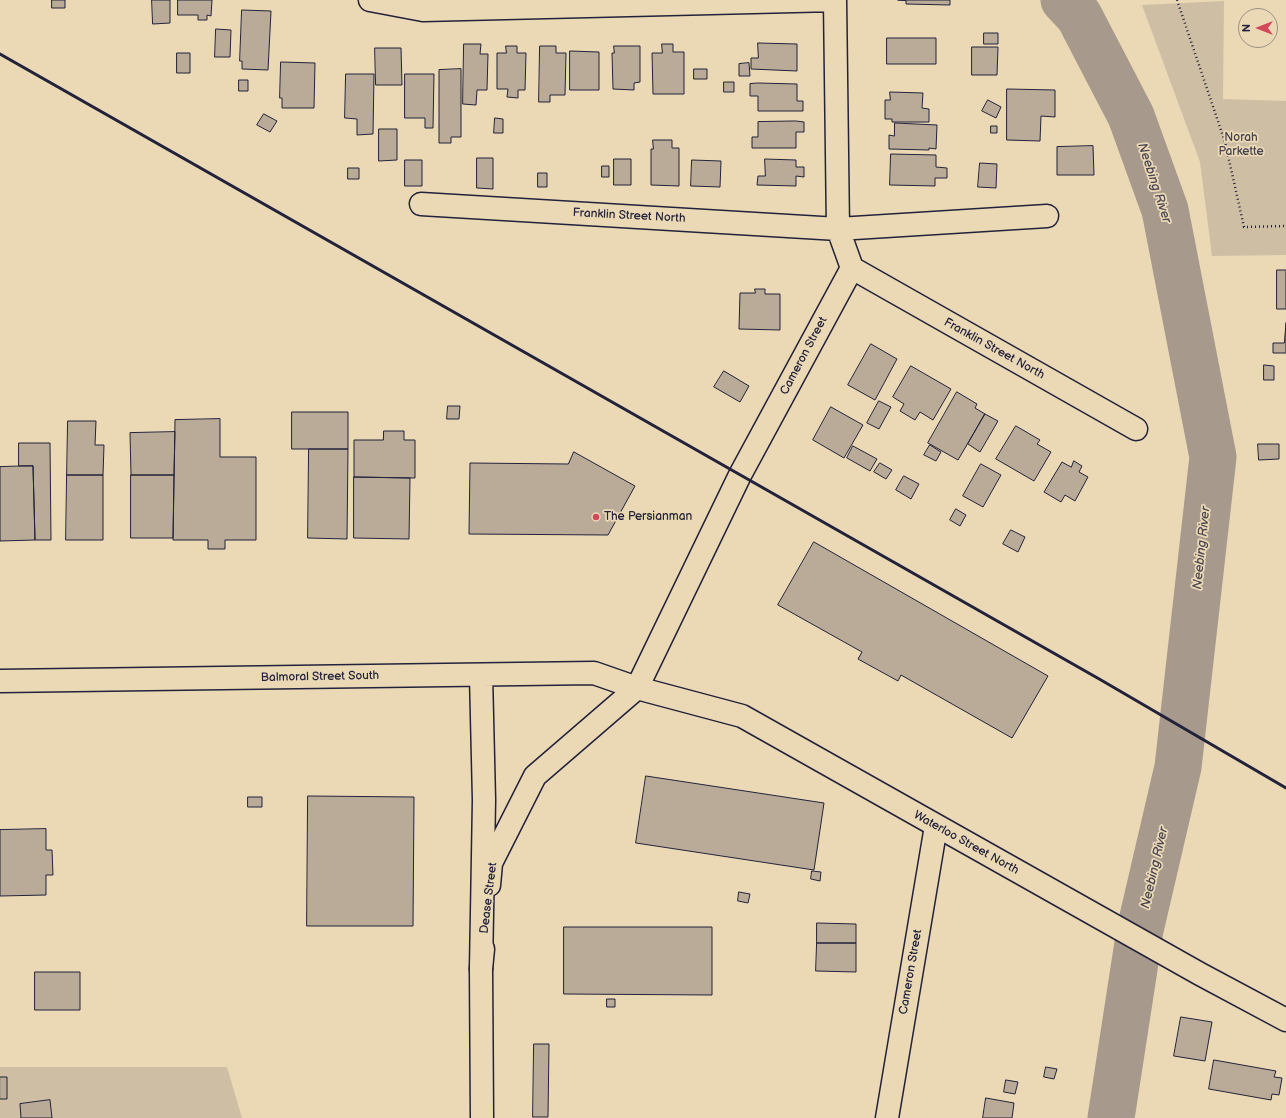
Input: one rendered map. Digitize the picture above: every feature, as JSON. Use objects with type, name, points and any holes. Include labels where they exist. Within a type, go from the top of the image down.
[{"type":"street","points":[[370,0],[423,10],[835,0],[838,229],[852,268]]},
{"type":"street","name":"Franklin Street North","points":[[420,204],[838,229],[1047,216]]},
{"type":"street","name":"Franklin Street North","points":[[852,268],[1136,429]]},
{"type":"street","name":"Cameron Street","points":[[637,688],[740,475],[852,268]]},
{"type":"street","name":"Balmoral Street South","points":[[0,681],[594,673],[637,688]]},
{"type":"street","points":[[482,675],[484,800],[482,969]]},
{"type":"street","name":"Waterloo Street North","points":[[637,688],[742,716],[1103,920],[1286,1020]]},
{"type":"street","name":"Dease Street","points":[[482,1118],[482,969],[490,863],[535,776],[637,688]]},
{"type":"street","name":"Cameron Street","points":[[887,1118],[936,826]]},
{"type":"path","points":[[1177,0],[1225,142],[1244,227],[1286,226]]},
{"type":"green space","name":"Norah Parkette","points":[[1224,1],[1223,99],[1286,101],[1286,255],[1212,256],[1200,162],[1142,5]]},
{"type":"green space","points":[[0,1067],[227,1067],[242,1118],[0,1118]]},
{"type":"building","points":[[52,0],[65,0],[65,8],[52,8]]},
{"type":"building","points":[[152,0],[170,0],[170,23],[153,24]]},
{"type":"building","points":[[178,0],[212,0],[211,16],[207,15],[207,20],[198,20],[198,15],[178,15]]},
{"type":"building","points":[[898,0],[950,0],[950,5],[906,4],[906,1]]},
{"type":"building","points":[[242,10],[271,11],[268,70],[242,69],[242,61],[240,61]]},
{"type":"building","points":[[216,29],[231,30],[230,57],[215,57]]},
{"type":"building","points":[[984,33],[998,33],[998,44],[984,44]]},
{"type":"building","points":[[887,38],[936,38],[936,64],[887,64]]},
{"type":"building","points":[[758,43],[797,44],[797,71],[751,69],[751,58],[758,58]]},
{"type":"building","points":[[464,44],[481,44],[480,54],[488,54],[487,90],[477,90],[476,105],[463,104]]},
{"type":"building","points":[[662,44],[673,44],[673,52],[684,52],[684,94],[653,94],[652,53],[662,53]]},
{"type":"building","points":[[506,46],[517,46],[517,53],[526,53],[525,90],[518,90],[518,98],[507,97],[508,89],[497,89],[497,53],[506,53]]},
{"type":"building","points":[[540,46],[556,46],[556,53],[566,53],[565,95],[550,95],[550,102],[539,102]]},
{"type":"building","points":[[614,46],[640,46],[640,82],[634,83],[634,90],[613,89],[612,53],[614,53]]},
{"type":"building","points":[[972,47],[998,47],[997,75],[972,75]]},
{"type":"building","points":[[375,48],[401,48],[402,85],[376,85]]},
{"type":"building","points":[[570,51],[599,52],[599,90],[570,90]]},
{"type":"building","points":[[177,53],[190,53],[190,73],[177,73]]},
{"type":"building","points":[[281,62],[315,63],[314,108],[282,108],[282,98],[280,98]]},
{"type":"building","points":[[749,63],[750,76],[739,76],[739,64]]},
{"type":"building","points":[[461,69],[461,137],[451,137],[451,143],[439,143],[439,70]]},
{"type":"building","points":[[694,69],[707,69],[707,79],[694,79]]},
{"type":"building","points":[[346,74],[374,74],[373,134],[357,135],[357,119],[345,118]]},
{"type":"building","points":[[405,74],[434,74],[433,128],[425,128],[425,118],[405,118]]},
{"type":"building","points":[[239,80],[248,80],[248,91],[239,91]]},
{"type":"building","points":[[724,82],[734,82],[734,92],[724,92]]},
{"type":"building","points":[[750,84],[797,84],[797,101],[803,101],[803,111],[758,111],[758,96],[750,96]]},
{"type":"building","points":[[1007,89],[1055,90],[1055,117],[1041,116],[1040,141],[1007,140]]},
{"type":"building","points":[[890,92],[923,93],[922,108],[929,109],[929,122],[892,122],[892,119],[885,119],[885,100],[890,100]]},
{"type":"building","points":[[988,100],[1001,107],[996,118],[982,111]]},
{"type":"building","points":[[264,114],[277,121],[270,132],[257,125]]},
{"type":"building","points":[[495,118],[503,119],[503,133],[494,133]]},
{"type":"building","points":[[758,122],[804,122],[804,132],[796,132],[796,148],[752,148],[752,137],[758,137]]},
{"type":"building","points":[[895,123],[937,125],[936,149],[889,149],[889,135],[894,136]]},
{"type":"building","points":[[991,126],[997,126],[997,133],[991,133]]},
{"type":"building","points":[[379,129],[397,129],[397,160],[379,161]]},
{"type":"building","points":[[653,140],[672,140],[672,148],[679,148],[679,186],[651,185],[651,149],[653,149]]},
{"type":"building","points":[[1093,146],[1094,175],[1057,175],[1057,147]]},
{"type":"building","points":[[891,154],[936,155],[936,167],[947,168],[947,178],[935,178],[935,186],[890,185]]},
{"type":"building","points":[[477,158],[493,158],[493,189],[477,188]]},
{"type":"building","points":[[614,159],[631,159],[631,185],[614,185]]},
{"type":"building","points":[[765,159],[796,160],[796,167],[804,167],[804,177],[796,176],[796,186],[757,185],[758,176],[765,176]]},
{"type":"building","points":[[405,160],[422,160],[422,186],[405,186]]},
{"type":"building","points":[[692,160],[721,161],[720,187],[691,186]]},
{"type":"building","points":[[980,163],[997,164],[996,188],[978,187]]},
{"type":"building","points":[[602,166],[609,166],[609,177],[602,177]]},
{"type":"building","points":[[348,168],[359,168],[359,179],[348,179]]},
{"type":"building","points":[[538,173],[547,173],[547,187],[538,187]]},
{"type":"building","points":[[1277,270],[1286,270],[1286,309],[1277,309]]},
{"type":"building","points":[[755,289],[765,289],[765,294],[780,294],[780,330],[739,329],[740,293],[755,293]]},
{"type":"building","points":[[1286,323],[1286,353],[1273,353],[1273,343],[1284,343]]},
{"type":"building","points":[[871,344],[897,359],[875,400],[848,385]]},
{"type":"building","points":[[1264,365],[1274,366],[1274,380],[1264,380]]},
{"type":"building","points":[[911,366],[951,389],[933,420],[920,412],[915,420],[900,411],[904,404],[893,397]]},
{"type":"building","points":[[724,371],[749,386],[740,402],[714,387]]},
{"type":"building","points":[[957,392],[977,404],[975,408],[985,414],[958,460],[928,443]]},
{"type":"building","points":[[879,401],[891,407],[879,429],[867,423]]},
{"type":"building","points":[[448,406],[460,406],[459,419],[447,419]]},
{"type":"building","points":[[831,407],[863,425],[844,458],[813,440]]},
{"type":"building","points":[[292,412],[348,412],[348,449],[292,449]]},
{"type":"building","points":[[985,414],[998,421],[980,452],[968,444]]},
{"type":"building","points":[[220,419],[220,457],[256,457],[256,540],[225,540],[225,549],[208,549],[208,540],[173,540],[175,420]]},
{"type":"building","points":[[68,421],[96,421],[95,445],[104,445],[103,475],[67,475]]},
{"type":"building","points":[[1016,426],[1040,440],[1037,444],[1051,452],[1034,481],[996,459]]},
{"type":"building","points":[[384,431],[404,431],[404,440],[415,440],[415,478],[354,477],[354,440],[383,440]]},
{"type":"building","points":[[175,432],[174,475],[131,475],[130,433]]},
{"type":"building","points":[[19,443],[50,443],[51,540],[35,540],[33,466],[19,466]]},
{"type":"building","points":[[1258,444],[1279,444],[1279,459],[1259,460]]},
{"type":"building","points":[[930,445],[941,452],[936,461],[924,455]]},
{"type":"building","points":[[853,446],[877,459],[870,471],[847,458]]},
{"type":"building","points":[[309,449],[348,449],[347,539],[308,538]]},
{"type":"building","points":[[574,452],[635,486],[608,535],[469,534],[470,463],[568,464]]},
{"type":"building","points":[[1074,461],[1082,466],[1079,472],[1088,477],[1075,501],[1065,495],[1061,502],[1044,492],[1062,462],[1071,467]]},
{"type":"building","points":[[880,463],[892,470],[886,479],[874,472]]},
{"type":"building","points":[[981,464],[1001,475],[983,507],[963,496]]},
{"type":"building","points":[[33,466],[35,540],[0,541],[0,467]]},
{"type":"building","points":[[67,475],[103,475],[103,540],[66,540]]},
{"type":"building","points":[[131,475],[174,475],[173,538],[131,538]]},
{"type":"building","points":[[904,476],[919,484],[911,499],[896,490]]},
{"type":"building","points":[[354,477],[410,478],[409,539],[354,538]]},
{"type":"building","points":[[956,509],[966,515],[960,526],[950,520]]},
{"type":"building","points":[[1011,530],[1025,537],[1018,552],[1003,544]]},
{"type":"building","points":[[814,542],[1048,676],[1012,738],[901,675],[898,681],[858,659],[862,652],[778,605]]},
{"type":"building","points":[[646,776],[824,803],[814,870],[636,843]]},
{"type":"building","points":[[308,796],[414,797],[413,926],[307,926]]},
{"type":"building","points":[[248,797],[262,797],[262,807],[248,807]]},
{"type":"building","points":[[46,829],[46,850],[52,850],[53,875],[46,875],[46,895],[0,896],[0,830]]},
{"type":"building","points":[[812,871],[821,872],[820,881],[811,879]]},
{"type":"building","points":[[739,892],[750,894],[748,903],[738,901]]},
{"type":"building","points":[[817,923],[856,924],[856,943],[817,943]]},
{"type":"building","points":[[564,927],[712,927],[712,995],[564,994]]},
{"type":"building","points":[[817,943],[856,943],[856,972],[816,971]]},
{"type":"building","points":[[35,972],[80,972],[80,1010],[35,1010]]},
{"type":"building","points":[[607,999],[615,999],[615,1007],[607,1007]]},
{"type":"building","points":[[1181,1017],[1212,1022],[1205,1061],[1174,1056]]},
{"type":"building","points":[[534,1044],[549,1044],[548,1117],[533,1117]]},
{"type":"building","points":[[1214,1060],[1276,1071],[1274,1077],[1282,1078],[1279,1095],[1272,1094],[1271,1100],[1209,1089]]},
{"type":"building","points":[[1046,1067],[1057,1069],[1054,1079],[1044,1077]]},
{"type":"building","points":[[0,1077],[7,1077],[7,1099],[0,1099]]},
{"type":"building","points":[[1006,1080],[1018,1082],[1015,1094],[1004,1092]]},
{"type":"building","points":[[986,1098],[1014,1103],[1012,1118],[983,1118]]},
{"type":"building","points":[[50,1100],[52,1118],[21,1118],[20,1104]]},
{"type":"waterway","name":"Neebing River","points":[[1064,0],[1079,16],[1131,116],[1165,210],[1213,457],[1178,767],[1140,930],[1111,1118]]},
{"type":"railway","points":[[0,54],[1101,680],[1286,788]]},
{"type":"place","name":"The Persianman","points":[[596,517]]}]
